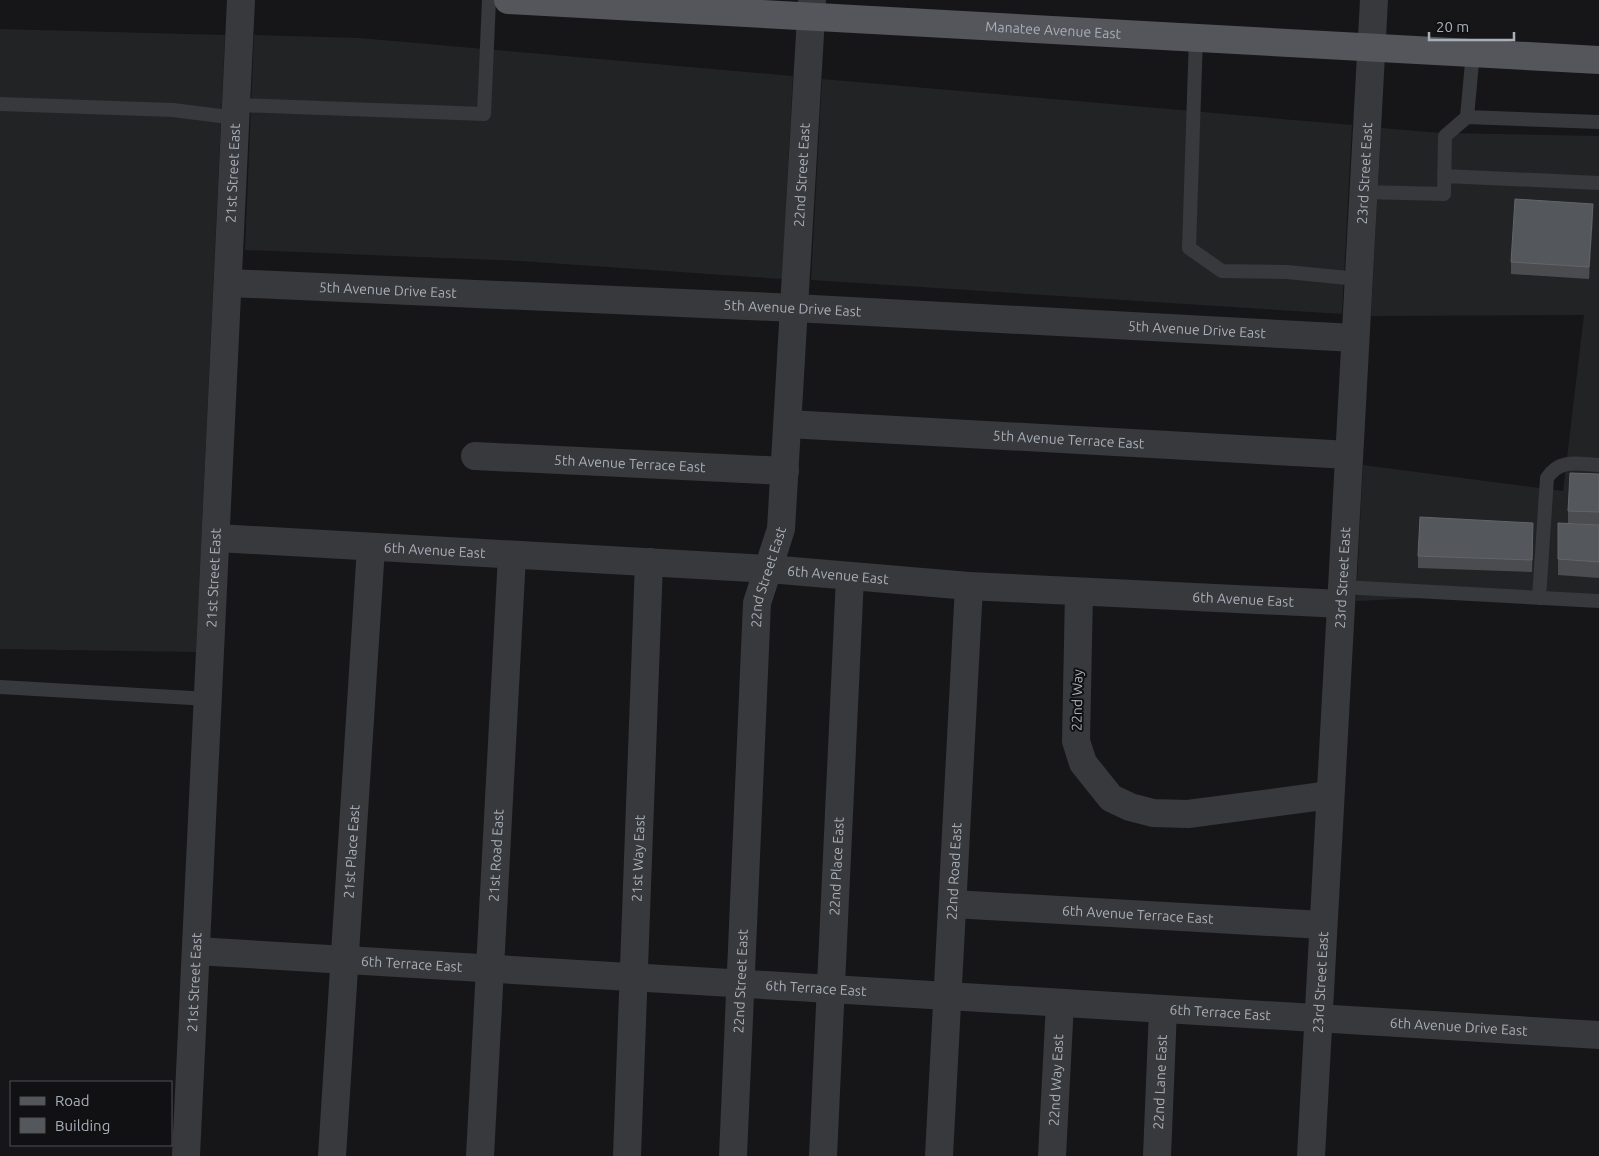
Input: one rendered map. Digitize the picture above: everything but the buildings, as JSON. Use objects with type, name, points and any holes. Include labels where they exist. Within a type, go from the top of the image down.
[{"type":"main road","name":"Manatee Avenue East","points":[[508,0],[812,8],[1196,36],[1599,60]]},
{"type":"street","name":"21st Street East","points":[[186,1156],[217,538],[241,0]]},
{"type":"street","name":"23rd Street East","points":[[1311,1156],[1374,0]]},
{"type":"street","name":"22nd Street East","points":[[733,1156],[757,603],[781,529],[812,8]]},
{"type":"street","name":"5th Avenue Drive East","points":[[229,283],[795,308],[1355,338]]},
{"type":"street","name":"5th Avenue Terrace East","points":[[788,424],[1349,455]]},
{"type":"street","name":"5th Avenue Terrace East","points":[[475,456],[785,471]]},
{"type":"street","name":"6th Avenue East","points":[[217,538],[769,569],[969,586],[1079,592],[1341,596]]},
{"type":"street","name":"21st Place East","points":[[332,1156],[371,547]]},
{"type":"street","name":"21st Road East","points":[[480,1156],[512,555]]},
{"type":"street","name":"21st Way East","points":[[627,1156],[650,562]]},
{"type":"street","name":"22nd Place East","points":[[824,1156],[850,577]]},
{"type":"street","name":"22nd Road East","points":[[939,1156],[969,586]]},
{"type":"street","name":"22nd Way","points":[[1079,592],[1076,741],[1083,763],[1111,798],[1130,807],[1154,813],[1188,814],[1330,795]]},
{"type":"street","name":"6th Avenue Terrace East","points":[[953,904],[1323,925]]},
{"type":"street","name":"6th Terrace East","points":[[196,951],[1318,1018]]},
{"type":"street","name":"22nd Way East","points":[[1052,1156],[1060,1003]]},
{"type":"street","name":"22nd Lane East","points":[[1157,1156],[1163,1009]]},
{"type":"street","name":"6th Avenue Drive East","points":[[1318,1018],[1599,1035]]},
{"type":"lane","points":[[0,104],[173,110],[484,114],[490,0]]},
{"type":"lane","points":[[1196,36],[1189,248],[1222,272],[1287,272],[1358,279]]},
{"type":"lane","points":[[1363,192],[1444,194],[1446,136],[1467,116],[1473,52]]},
{"type":"lane","points":[[1467,116],[1599,122]]},
{"type":"lane","points":[[1444,176],[1599,183]]},
{"type":"lane","points":[[1539,598],[1546,478],[1553,468],[1568,464],[1599,465]]},
{"type":"lane","name":"6th Avenue East","points":[[1341,596],[1539,598],[1599,601]]},
{"type":"lane","points":[[0,687],[208,699]]},
{"type":"shaded area","points":[[0,29],[225,35],[196,652],[0,649]]},
{"type":"shaded area","points":[[254,35],[359,38],[793,76],[782,279],[520,261],[245,250]]},
{"type":"shaded area","points":[[822,79],[1352,125],[1342,314],[811,280]]},
{"type":"shaded area","points":[[1381,128],[1441,133],[1599,136],[1599,594],[1551,592],[1356,601],[1363,465],[1563,491],[1584,315],[1371,316]]}]
